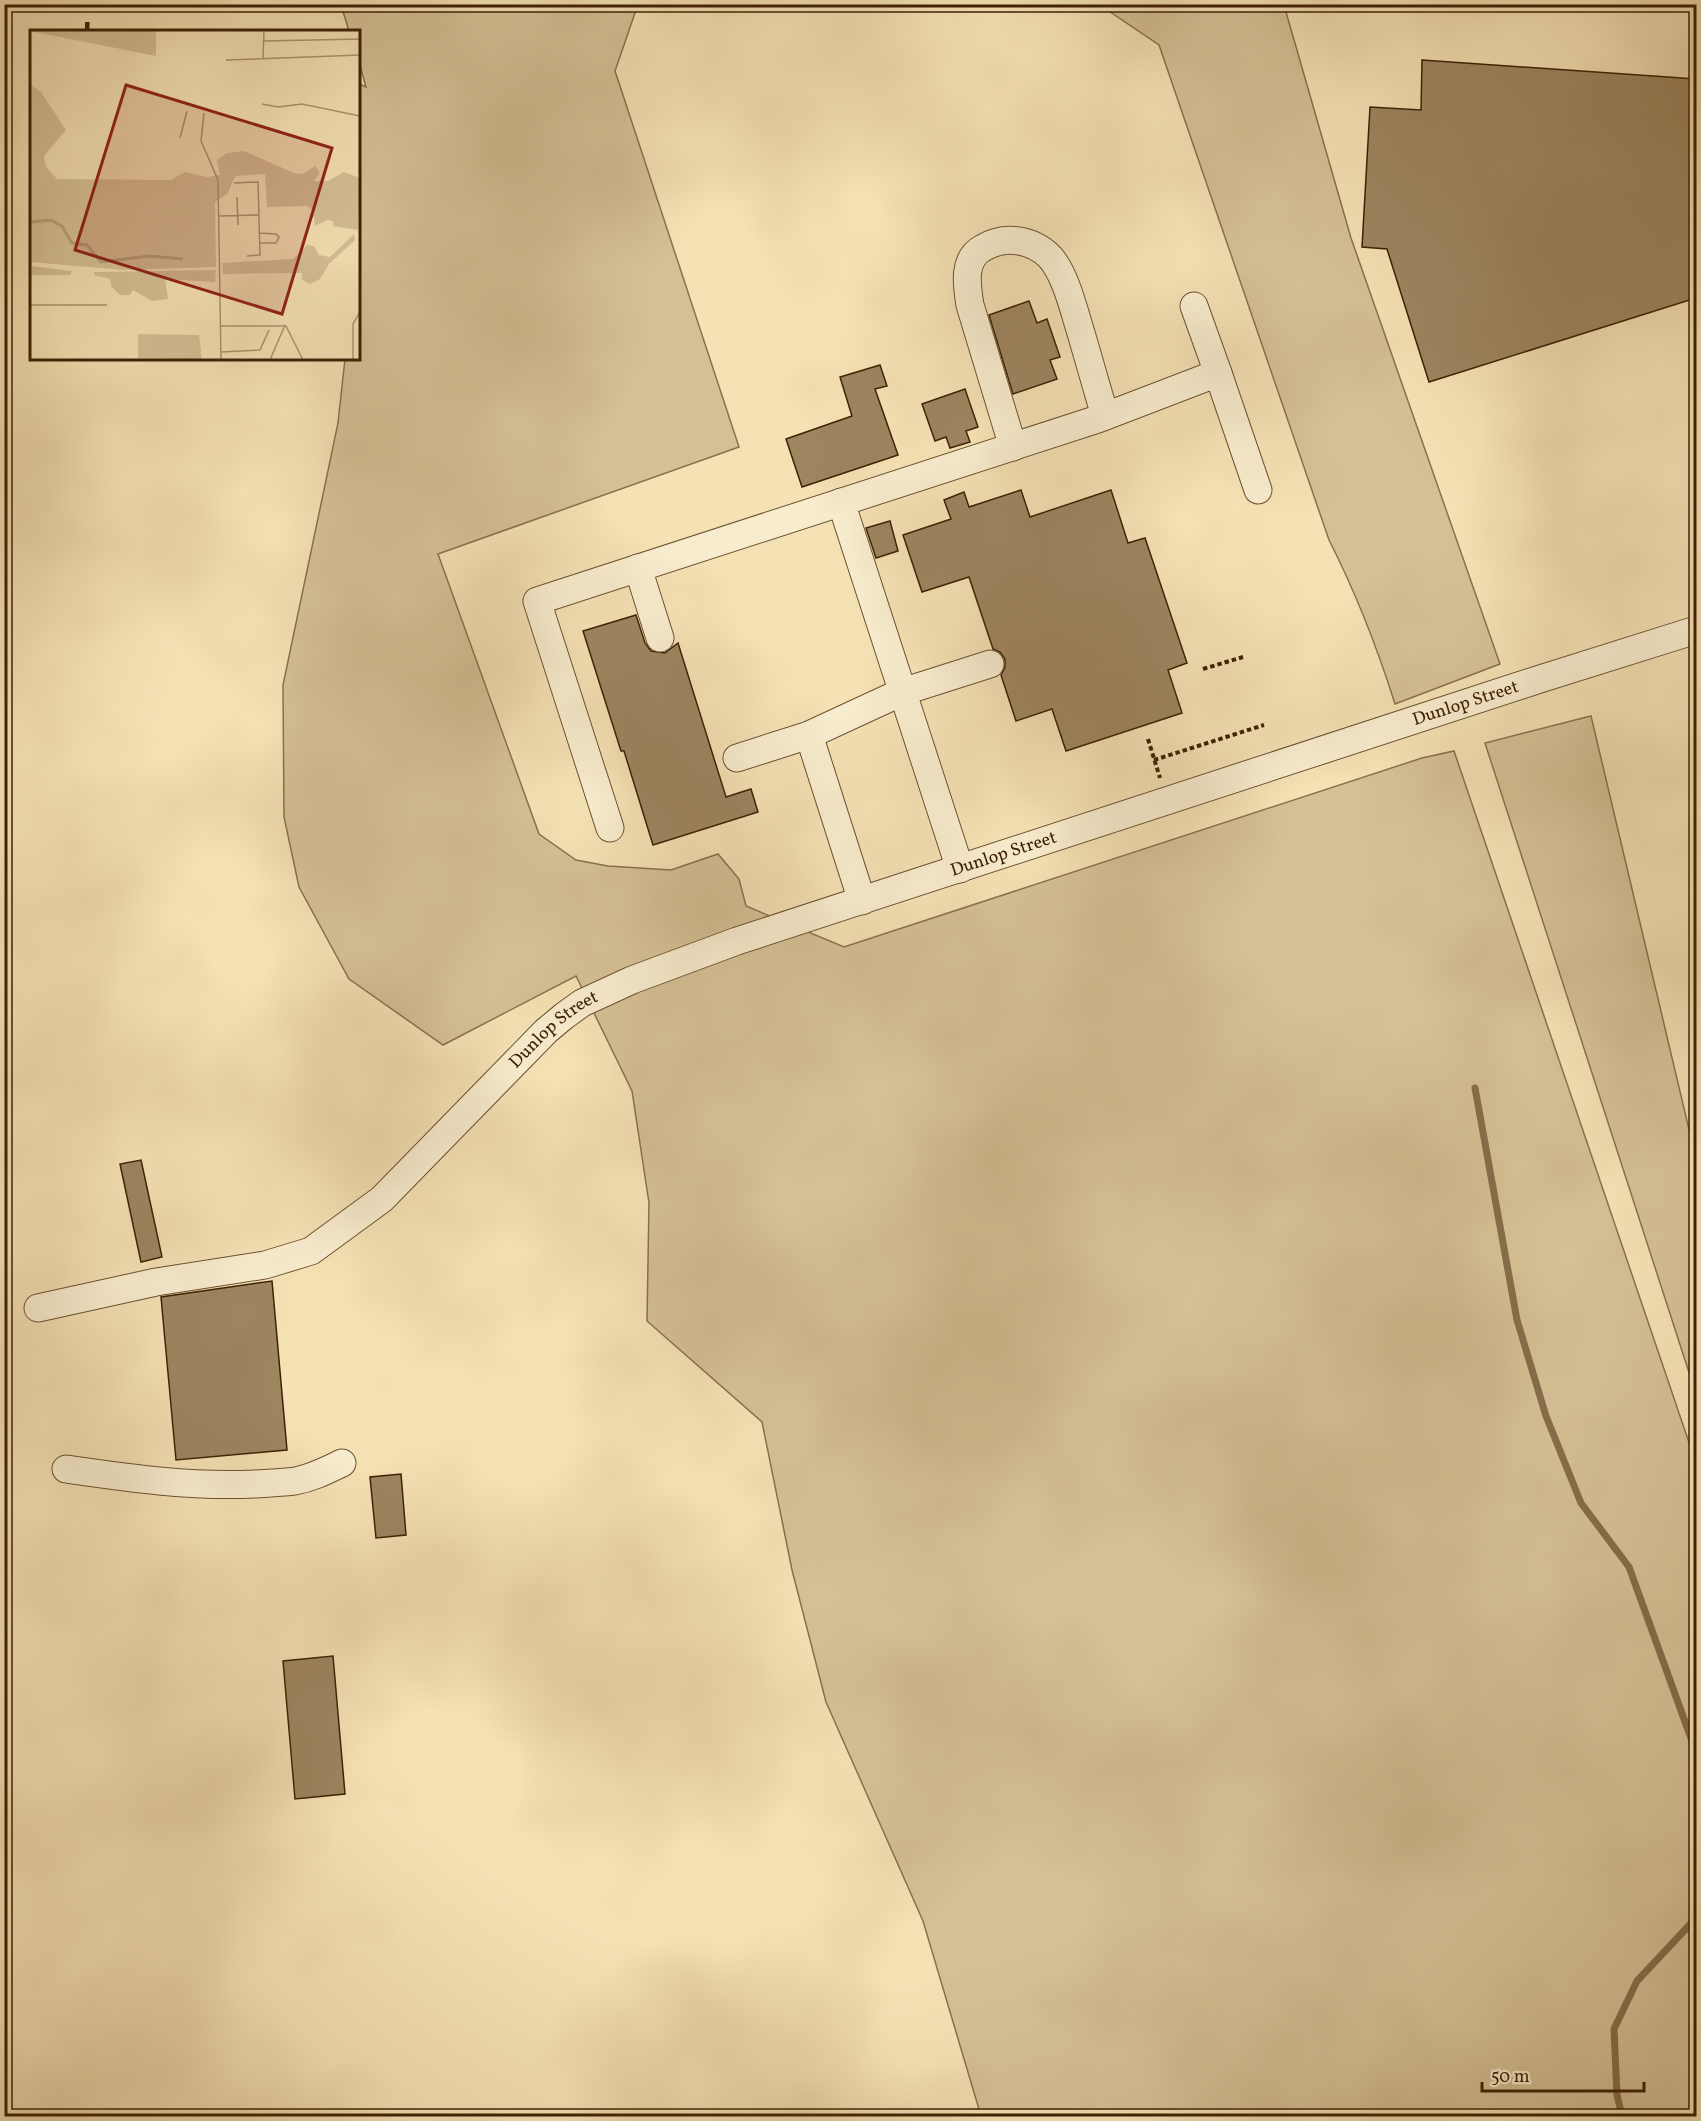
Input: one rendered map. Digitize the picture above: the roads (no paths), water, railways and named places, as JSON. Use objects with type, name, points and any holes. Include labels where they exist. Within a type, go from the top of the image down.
[{"type":"street","points":[[1013,447],[970,305],[967,281],[969,266],[977,251],[993,242],[1023,241],[1039,248],[1051,259],[1071,302],[1105,416]]},
{"type":"street","points":[[1194,306],[1258,490]]},
{"type":"street","points":[[610,828],[537,601],[1013,447],[1105,416],[1218,373]]},
{"type":"street","points":[[841,502],[960,869]]},
{"type":"street","points":[[638,568],[660,638]]},
{"type":"street","name":"Dunlop Street","points":[[38,1308],[156,1282],[234,1271],[311,1251],[382,1199],[546,1031],[582,1004],[632,980],[737,941],[1529,682],[1696,630]]},
{"type":"street","points":[[737,758],[809,735],[902,692],[990,664]]},
{"type":"street","points":[[809,735],[862,901]]},
{"type":"street","points":[[66,1469],[164,1483],[229,1485],[296,1481],[342,1463]]},
{"type":"waterway","points":[[1475,1088],[1517,1320],[1546,1416],[1581,1503],[1629,1567],[1696,1752]]},
{"type":"waterway","points":[[1622,2116],[1617,2095],[1614,2029],[1637,1981],[1696,1918]]},
{"type":"railway","points":[[87,30],[88,4]]}]
